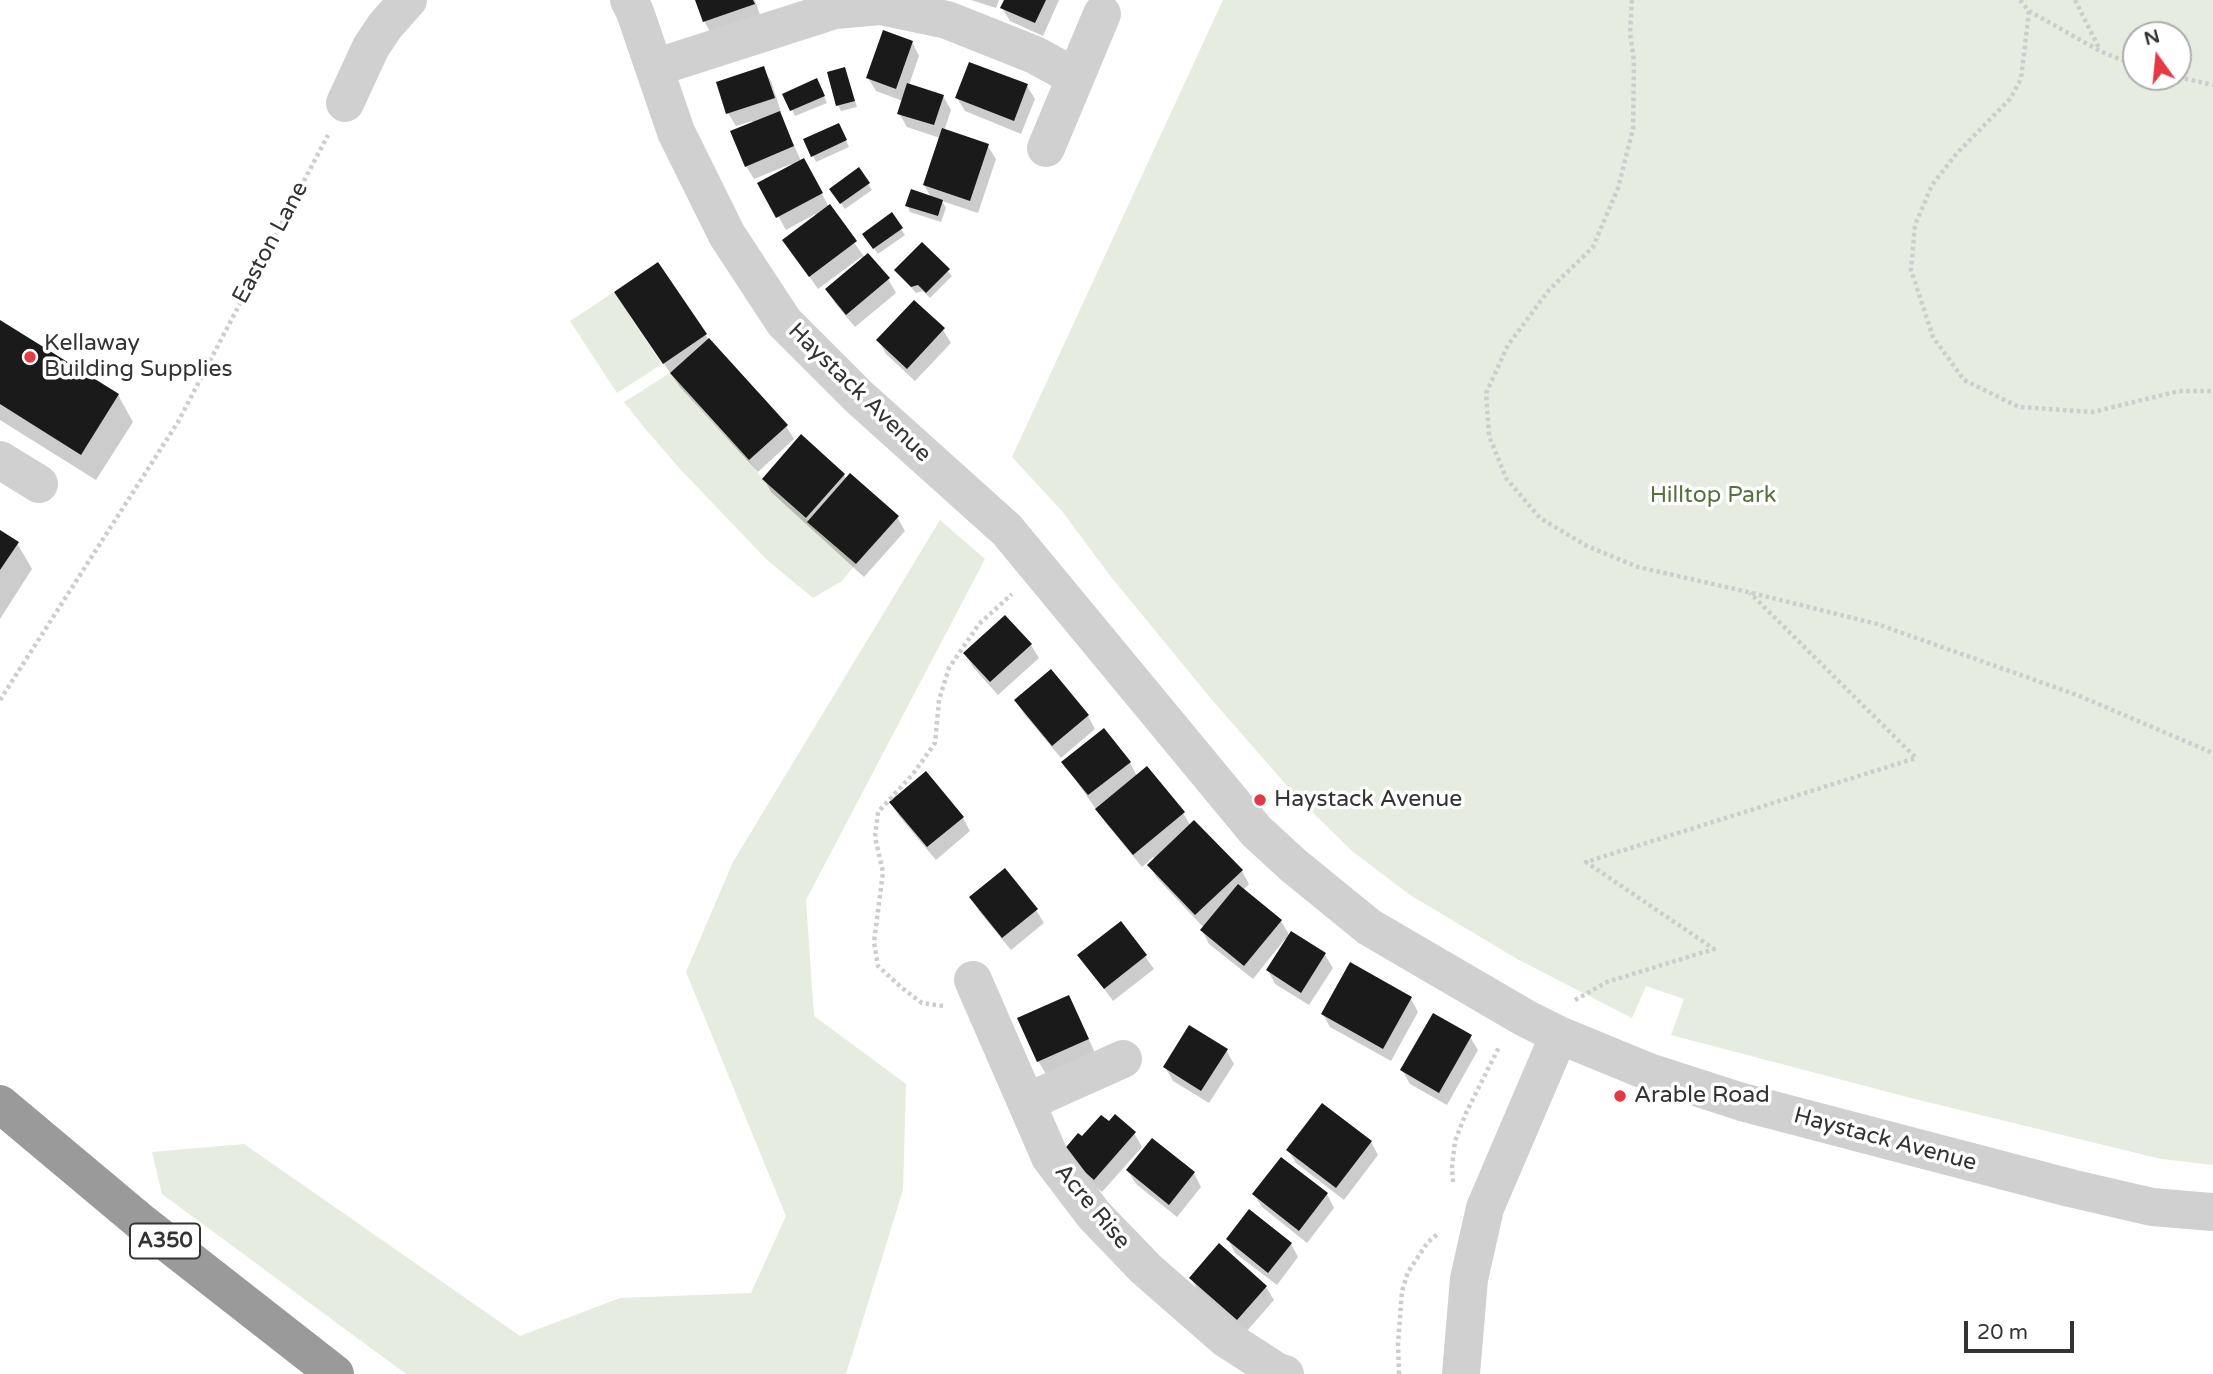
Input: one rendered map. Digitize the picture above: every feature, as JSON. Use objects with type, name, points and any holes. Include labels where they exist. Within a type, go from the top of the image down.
[{"type":"highway","name":"A350","points":[[0,1104],[142,1223],[335,1374]]},
{"type":"street","points":[[345,103],[371,47],[408,0]]},
{"type":"street","name":"Haystack Avenue","points":[[629,0],[676,132],[727,235],[784,322],[859,397],[1007,530],[1256,831],[1369,927],[1516,1012],[1565,1018],[1649,1072],[1742,1102],[2070,1188],[2152,1207],[2213,1212]]},
{"type":"street","points":[[653,68],[835,10],[880,6],[947,20],[1035,55],[1075,77]]},
{"type":"street","points":[[1046,148],[1102,14]]},
{"type":"street","points":[[0,460],[39,484]]},
{"type":"street","name":"Acre Rise","points":[[980,995],[1050,1157],[1094,1214],[1146,1269],[1225,1338],[1279,1373],[1285,1374]]},
{"type":"street","points":[[1461,1374],[1469,1279],[1485,1208],[1565,1018]]},
{"type":"street","points":[[1027,1102],[1123,1059]]},
{"type":"path","points":[[1632,0],[1630,33],[1634,61],[1633,130],[1618,188],[1594,247],[1549,290],[1508,345],[1486,393],[1489,436],[1506,478],[1540,518],[1575,539],[1637,568],[1877,624],[2077,695],[2213,753]]},
{"type":"path","points":[[2020,0],[2029,11],[2100,51],[2122,60]]},
{"type":"path","points":[[2074,0],[2100,51]]},
{"type":"path","points":[[2029,11],[2021,79],[2010,99],[1958,152],[1932,185],[1916,225],[1911,270],[1933,337],[1964,380],[2019,407],[2094,412],[2179,391],[2213,391]]},
{"type":"path","points":[[2192,80],[2213,85]]},
{"type":"path","name":"Easton Lane","points":[[0,700],[178,422],[345,103]]},
{"type":"path","points":[[980,995],[922,1003],[878,966],[874,942],[883,872],[875,837],[878,812],[913,774],[935,743],[939,700],[948,667],[979,624],[1039,570]]},
{"type":"path","points":[[1565,1018],[1607,982],[1714,949],[1586,862],[1916,758],[1748,592]]},
{"type":"path","points":[[1454,1192],[1452,1167],[1455,1141],[1516,1012]]},
{"type":"path","points":[[1399,1374],[1402,1291],[1408,1272],[1428,1242],[1449,1224]]},
{"type":"green space","name":"Hilltop Park","points":[[1223,0],[2213,0],[2213,1165],[2161,1159],[1911,1098],[1671,1035],[1684,999],[1646,986],[1632,1018],[1519,960],[1410,895],[1352,851],[1296,796],[1111,577],[1062,511],[1012,457]]},
{"type":"green space","points":[[614,292],[662,364],[617,393],[570,321]]},
{"type":"green space","points":[[670,373],[749,460],[762,479],[856,564],[842,581],[813,598],[767,560],[648,432],[624,402]]},
{"type":"green space","points":[[940,520],[985,559],[806,900],[814,1016],[906,1084],[903,1190],[846,1374],[406,1374],[162,1194],[152,1152],[244,1144],[520,1336],[620,1298],[751,1293],[786,1216],[686,972],[733,862]]},
{"type":"building","points":[[695,0],[753,0],[755,4],[703,22]]},
{"type":"building","points":[[1004,0],[1046,0],[1035,23],[1000,8]]},
{"type":"building","points":[[883,30],[913,41],[896,89],[866,78]]},
{"type":"building","points":[[969,62],[1028,84],[1014,121],[955,98]]},
{"type":"building","points":[[764,66],[775,98],[726,114],[716,82]]},
{"type":"building","points":[[845,67],[855,101],[836,106],[827,72]]},
{"type":"building","points":[[817,78],[825,96],[790,111],[782,94]]},
{"type":"building","points":[[907,83],[944,95],[934,125],[897,114]]},
{"type":"building","points":[[780,111],[794,146],[745,167],[730,131]]},
{"type":"building","points":[[839,123],[847,140],[811,157],[803,139]]},
{"type":"building","points":[[942,128],[989,144],[970,201],[923,185]]},
{"type":"building","points":[[804,158],[823,193],[776,218],[757,183]]},
{"type":"building","points":[[859,167],[870,183],[840,204],[829,189]]},
{"type":"building","points":[[911,189],[943,200],[938,216],[905,206]]},
{"type":"building","points":[[830,204],[857,241],[809,277],[782,240]]},
{"type":"building","points":[[892,212],[903,228],[873,249],[862,234]]},
{"type":"building","points":[[922,242],[950,269],[926,293],[918,285],[911,287],[894,270]]},
{"type":"building","points":[[868,253],[890,278],[846,315],[825,289]]},
{"type":"building","points":[[658,262],[707,334],[663,364],[614,292]]},
{"type":"building","points":[[914,300],[945,328],[907,369],[876,340]]},
{"type":"building","name":"Kellaway Building Supplies","points":[[0,320],[119,394],[81,455],[0,404]]},
{"type":"building","points":[[709,338],[788,425],[749,460],[670,373]]},
{"type":"building","points":[[801,434],[845,474],[806,518],[762,479]]},
{"type":"building","points":[[850,473],[899,516],[856,564],[807,522]]},
{"type":"building","points":[[0,530],[19,542],[0,570]]},
{"type":"building","points":[[1005,615],[1032,644],[990,682],[963,653]]},
{"type":"building","points":[[1051,669],[1089,715],[1052,746],[1014,700]]},
{"type":"building","points":[[1104,728],[1131,762],[1088,795],[1061,762]]},
{"type":"building","points":[[1147,766],[1185,812],[1133,855],[1095,809]]},
{"type":"building","points":[[926,771],[964,817],[927,847],[889,802]]},
{"type":"building","points":[[1194,820],[1243,870],[1195,915],[1147,865]]},
{"type":"building","points":[[1005,868],[1038,909],[1002,938],[969,897]]},
{"type":"building","points":[[1238,884],[1282,920],[1244,966],[1200,930]]},
{"type":"building","points":[[1121,921],[1147,955],[1104,989],[1077,955]]},
{"type":"building","points":[[1291,931],[1326,953],[1301,993],[1266,970]]},
{"type":"building","points":[[1350,962],[1412,997],[1383,1049],[1321,1014]]},
{"type":"building","points":[[1069,995],[1089,1039],[1037,1062],[1017,1018]]},
{"type":"building","points":[[1433,1013],[1472,1035],[1439,1093],[1400,1070]]},
{"type":"building","points":[[1189,1025],[1228,1049],[1201,1091],[1163,1067]]},
{"type":"building","points":[[1322,1103],[1372,1141],[1336,1188],[1286,1150]]},
{"type":"building","points":[[1115,1114],[1136,1132],[1094,1180],[1062,1152],[1078,1133],[1082,1136],[1101,1115],[1109,1121]]},
{"type":"building","points":[[1152,1138],[1195,1172],[1169,1205],[1126,1170]]},
{"type":"building","points":[[1281,1157],[1328,1193],[1299,1231],[1252,1194]]},
{"type":"building","points":[[1249,1209],[1292,1243],[1268,1273],[1226,1239]]},
{"type":"building","points":[[1219,1243],[1267,1286],[1237,1320],[1189,1278]]},
{"type":"place","name":"Kellaway Building Supplies","points":[[30,357]]},
{"type":"place","name":"Haystack Avenue","points":[[1260,800]]},
{"type":"place","name":"Arable Road","points":[[1620,1096]]}]
